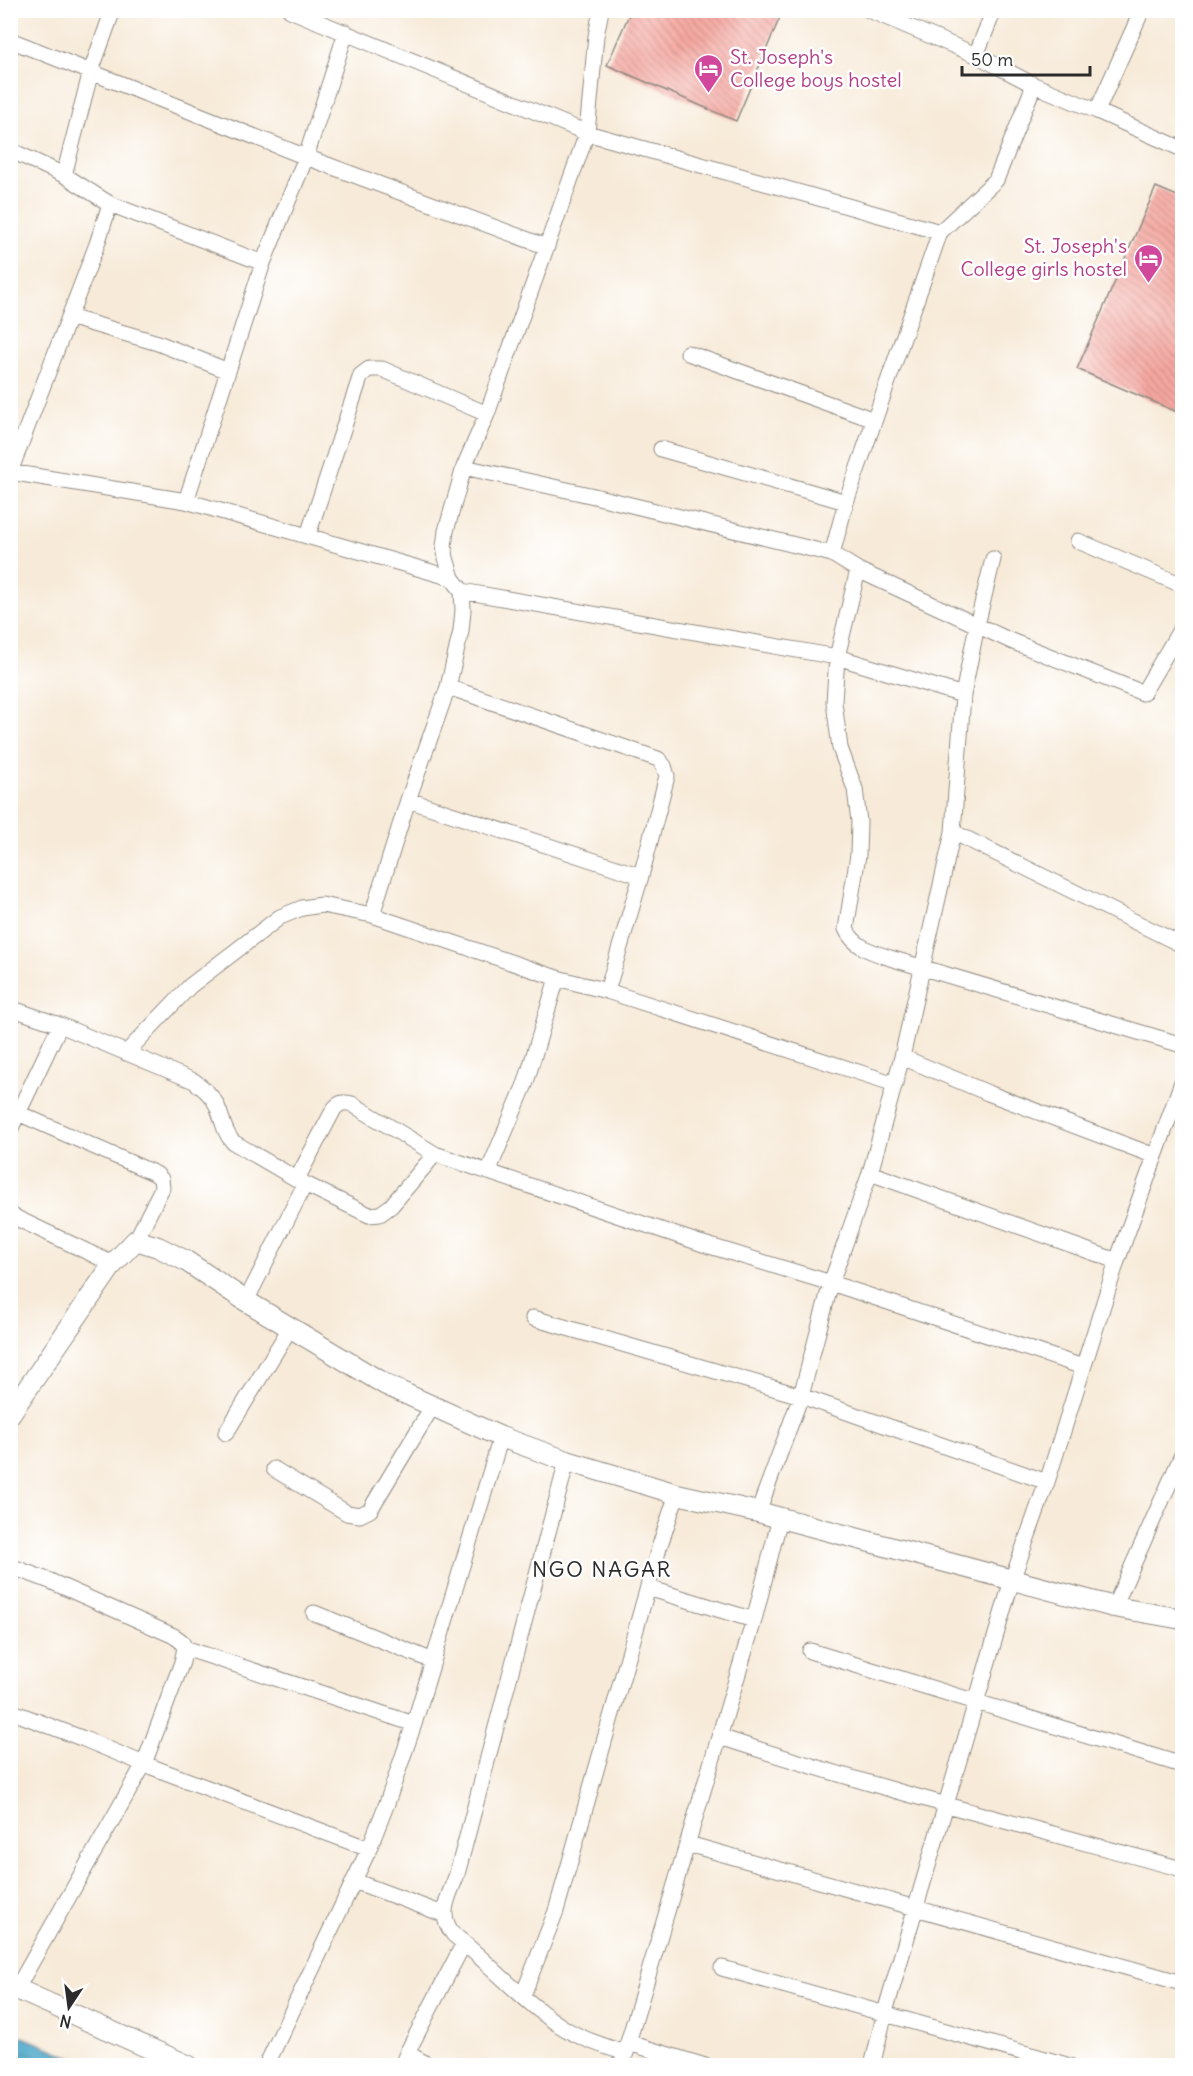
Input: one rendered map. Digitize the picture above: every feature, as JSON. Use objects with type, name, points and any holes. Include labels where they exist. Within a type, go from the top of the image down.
[{"type":"street","points":[[64,175],[92,71],[113,10]]},
{"type":"street","points":[[290,10],[587,133],[940,232]]},
{"type":"street","points":[[372,915],[408,800],[448,687],[461,631],[462,591],[452,578],[444,546],[446,531],[464,467],[488,414],[587,133],[596,36],[602,10]]},
{"type":"street","points":[[869,10],[976,55],[1034,85],[1182,149]]},
{"type":"street","points":[[976,55],[994,10]]},
{"type":"street","points":[[1097,111],[1142,10]]},
{"type":"street","points":[[186,501],[263,263],[306,157],[346,32]]},
{"type":"street","points":[[10,40],[306,157],[547,247]]},
{"type":"street","points":[[832,554],[846,502],[940,232],[996,180],[1034,85]]},
{"type":"street","points":[[10,150],[64,175],[110,204],[263,263]]},
{"type":"street","points":[[110,204],[10,472],[186,501],[308,535],[362,554],[452,578]]},
{"type":"street","points":[[69,317],[158,343],[228,371]]},
{"type":"street","points":[[688,353],[874,420]]},
{"type":"street","points":[[308,535],[361,375],[369,369],[382,369],[488,414]]},
{"type":"street","points":[[661,449],[846,502]]},
{"type":"street","points":[[464,467],[832,554],[858,570],[977,625],[1143,693],[1180,630],[1182,631]]},
{"type":"street","points":[[1078,541],[1182,585]]},
{"type":"street","points":[[758,1512],[801,1396],[831,1283],[870,1173],[902,1057],[953,832],[963,695],[993,559]]},
{"type":"street","points":[[858,570],[837,657],[834,702],[840,748],[855,789],[859,822],[858,855],[846,929],[854,941],[864,948],[923,968],[1182,1045]]},
{"type":"street","points":[[462,591],[837,657],[963,695]]},
{"type":"street","points":[[448,687],[658,759],[664,766],[667,776],[641,876],[607,991]]},
{"type":"street","points":[[408,800],[641,876]]},
{"type":"street","points":[[953,832],[1182,945]]},
{"type":"street","points":[[126,1053],[190,986],[280,917],[302,908],[322,905],[372,915],[557,978],[607,991],[895,1084]]},
{"type":"street","points":[[488,1172],[526,1082],[557,978]]},
{"type":"street","points":[[10,1008],[60,1025],[194,1081],[209,1093],[218,1106],[225,1133],[233,1142],[301,1182],[369,1215],[380,1214],[402,1195],[435,1154]]},
{"type":"street","points":[[10,1130],[60,1025]]},
{"type":"street","points":[[902,1057],[988,1093],[1155,1156]]},
{"type":"street","points":[[872,2066],[885,2012],[1012,1580],[1047,1482],[1117,1261],[1182,1082]]},
{"type":"street","points":[[246,1301],[334,1108],[345,1102],[435,1154],[1083,1367]]},
{"type":"street","points":[[10,1414],[113,1264],[136,1240],[162,1188],[161,1179],[156,1174],[18,1113]]},
{"type":"street","points":[[870,1173],[1117,1261]]},
{"type":"street","points":[[10,1215],[113,1264]]},
{"type":"street","points":[[136,1240],[158,1247],[186,1261],[246,1301],[386,1385],[501,1437],[567,1461],[677,1494],[758,1512],[1114,1607],[1182,1619]]},
{"type":"street","points":[[533,1318],[801,1396],[1047,1482]]},
{"type":"street","points":[[226,1433],[290,1328]]},
{"type":"street","points":[[274,1469],[347,1513],[360,1515],[370,1510],[432,1407]]},
{"type":"street","points":[[266,2066],[369,1849],[387,1803],[414,1724],[501,1437]]},
{"type":"street","points":[[1114,1607],[1182,1455]]},
{"type":"street","points":[[567,1461],[460,1863],[443,1914],[446,1925],[464,1943],[549,2018],[568,2031],[625,2054],[705,2066]]},
{"type":"street","points":[[523,1995],[556,1911],[677,1494]]},
{"type":"street","points":[[625,2054],[754,1620],[780,1518]]},
{"type":"street","points":[[10,1566],[50,1581],[174,1636],[185,1648],[182,1662],[144,1764],[14,1987],[189,2066]]},
{"type":"street","points":[[648,1588],[754,1620]]},
{"type":"street","points":[[314,1613],[433,1661]]},
{"type":"street","points":[[185,1648],[414,1724]]},
{"type":"street","points":[[810,1651],[1182,1765]]},
{"type":"street","points":[[10,1711],[369,1849]]},
{"type":"street","points":[[720,1737],[778,1756],[1182,1869]]},
{"type":"street","points":[[688,1844],[1182,1983]]},
{"type":"street","points":[[354,1881],[443,1914]]},
{"type":"street","points":[[430,2066],[405,2059],[464,1943]]},
{"type":"street","points":[[722,1968],[885,2012],[1070,2066]]},
{"type":"water","points":[[11,2032],[90,2065],[11,2065]]},
{"type":"building","name":"St. Joseph's College boys hostel","points":[[631,10],[783,10],[736,121],[607,65]]},
{"type":"building","name":"St. Joseph's College girls hostel","points":[[1156,187],[1182,198],[1182,414],[1077,369]]},
{"type":"place","name":"St. Joseph's College boys hostel","points":[[709,94]]},
{"type":"place","name":"St. Joseph's College girls hostel","points":[[1148,284]]},
{"type":"district","name":"NGO NAGAR","points":[[602,1569]]}]
